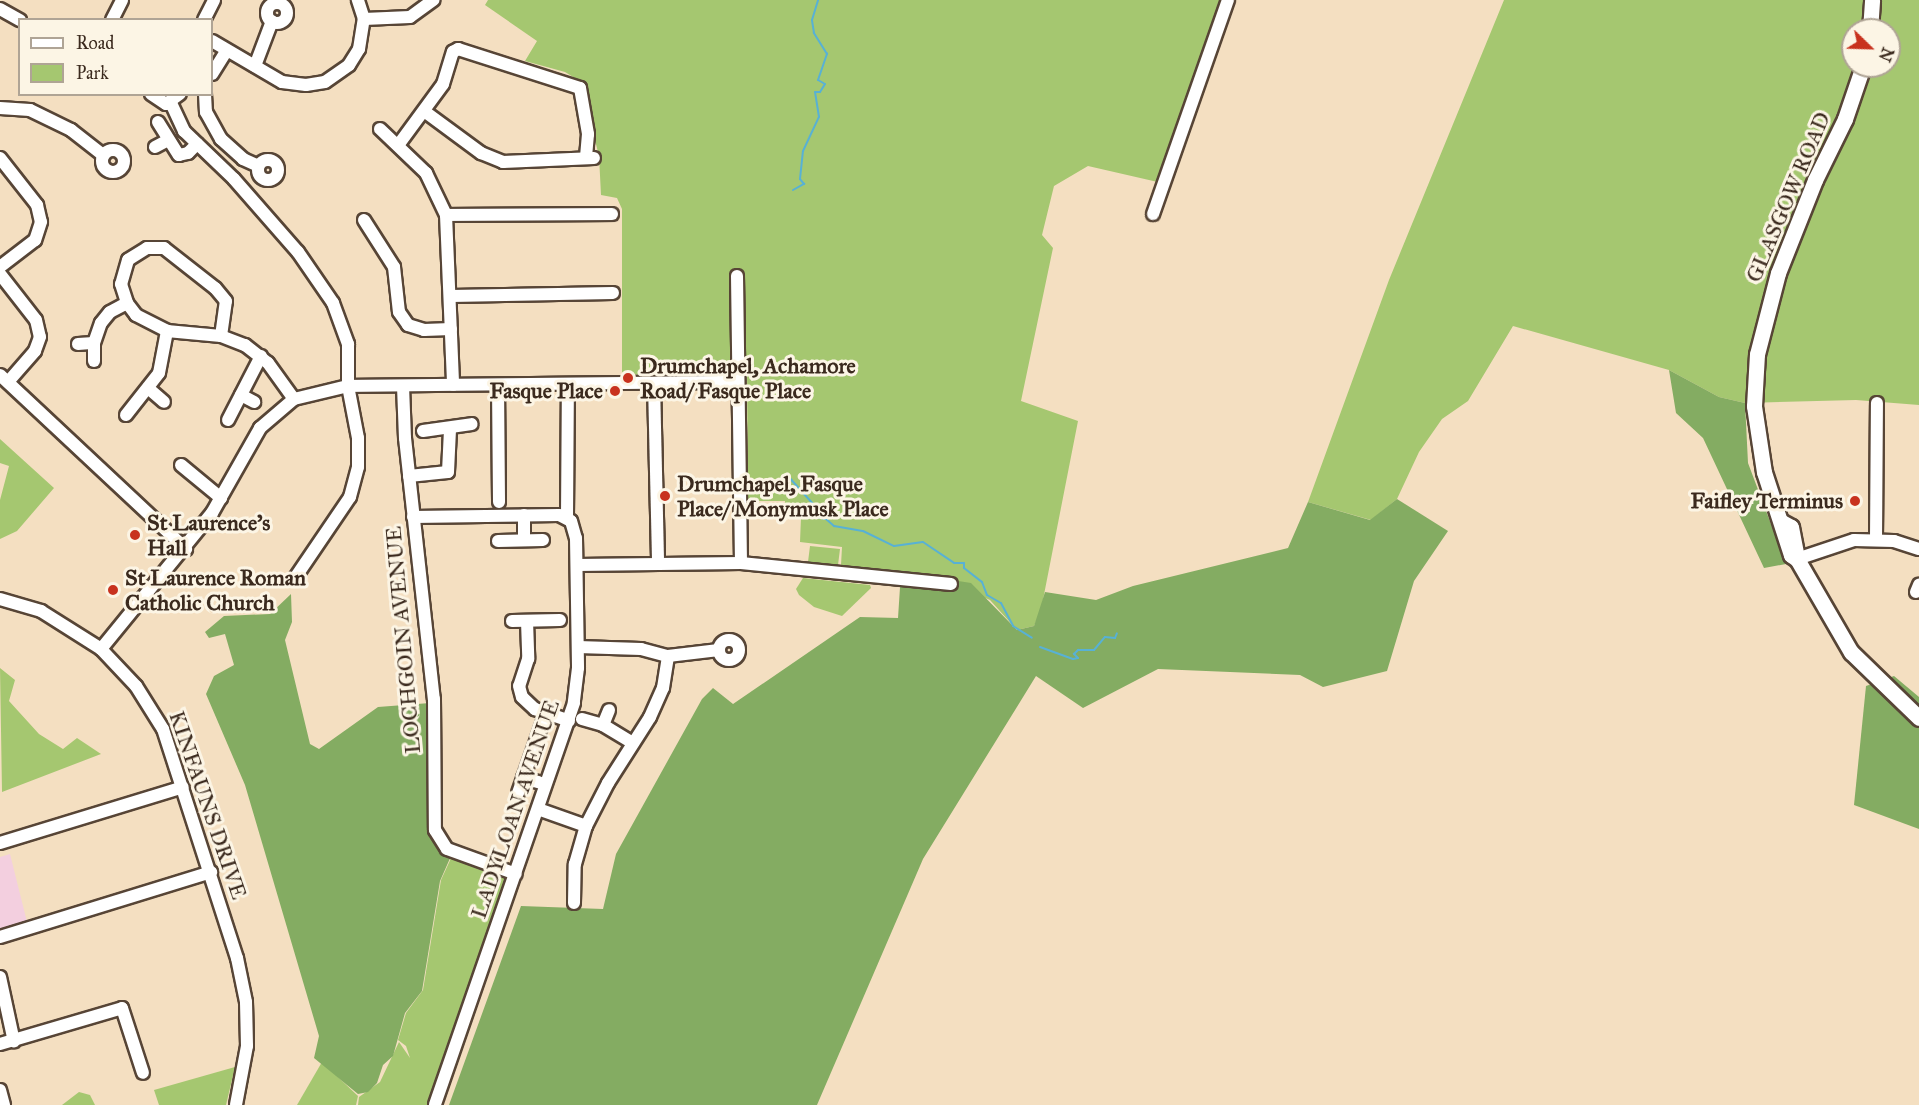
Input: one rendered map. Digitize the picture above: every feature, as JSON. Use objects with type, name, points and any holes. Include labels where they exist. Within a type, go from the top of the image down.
[{"type":"main road","points":[[1871,18],[1872,0]]},
{"type":"main road","name":"GLASGOW ROAD","points":[[1859,78],[1845,119],[1815,180],[1778,273],[1757,354],[1757,439],[1764,472],[1782,522],[1781,533],[1791,555],[1797,559],[1851,652],[1919,718]]},
{"type":"main road","name":"GLASGOW ROAD","points":[[1782,522],[1791,527],[1797,542]]},
{"type":"main road","points":[[1797,542],[1797,559]]},
{"type":"street","points":[[113,18],[122,0]]},
{"type":"street","points":[[205,18],[214,0]]},
{"type":"street","points":[[213,42],[290,84],[325,82],[355,57],[364,19],[358,0]]},
{"type":"street","points":[[364,19],[412,16],[434,0]]},
{"type":"street","points":[[1152,214],[1228,0]]},
{"type":"street","points":[[0,9],[18,19]]},
{"type":"street","points":[[255,66],[272,21]]},
{"type":"street","points":[[399,144],[443,84],[453,52],[459,49],[580,88],[590,158],[503,162],[481,153],[424,111]]},
{"type":"street","points":[[213,72],[227,50]]},
{"type":"street","points":[[153,96],[160,104],[175,99],[184,131],[298,252],[333,303],[348,344],[348,386],[358,438],[355,483],[350,497],[295,578]]},
{"type":"street","points":[[205,96],[206,112],[221,139],[243,159],[259,166]]},
{"type":"street","points":[[0,108],[30,110],[71,130],[103,155]]},
{"type":"street","points":[[158,122],[173,151],[182,155],[197,144]]},
{"type":"street","points":[[380,129],[399,144],[426,172],[446,214],[453,385]]},
{"type":"street","points":[[155,147],[168,140]]},
{"type":"street","points":[[0,158],[37,205],[41,222],[35,240],[0,267]]},
{"type":"street","points":[[446,214],[612,214]]},
{"type":"street","points":[[364,220],[394,267],[399,312],[408,325],[424,330],[451,329]]},
{"type":"street","points":[[221,336],[224,298],[164,248],[147,248],[129,260],[121,284],[127,303],[141,320],[167,331],[221,336],[261,356],[294,399]]},
{"type":"street","points":[[0,274],[36,320],[40,337],[35,351],[4,378],[186,549]]},
{"type":"street","points":[[737,276],[736,382],[741,563]]},
{"type":"street","points":[[451,296],[613,293]]},
{"type":"street","points":[[94,361],[94,343],[104,319],[127,303]]},
{"type":"street","points":[[126,415],[161,369],[167,331]]},
{"type":"street","points":[[78,344],[94,343]]},
{"type":"street","points":[[228,420],[261,356]]},
{"type":"street","points":[[101,649],[186,549],[221,498],[260,428],[294,399],[348,386],[736,382]]},
{"type":"street","points":[[654,383],[658,563]]},
{"type":"street","name":"LADYLOAN AVENUE","points":[[435,1105],[569,721],[577,684],[576,530],[568,518],[568,384]]},
{"type":"street","points":[[498,385],[499,502]]},
{"type":"street","name":"LOCHGOIN AVENUE","points":[[404,386],[409,476],[434,699],[438,838],[453,852],[516,874]]},
{"type":"street","points":[[148,388],[164,402]]},
{"type":"street","points":[[241,395],[254,402]]},
{"type":"street","points":[[1876,539],[1877,403]]},
{"type":"street","points":[[423,431],[450,430],[472,424]]},
{"type":"street","points":[[409,476],[448,472],[450,430]]},
{"type":"street","points":[[181,465],[221,498]]},
{"type":"street","points":[[524,515],[524,540]]},
{"type":"street","points":[[413,517],[524,515],[568,518]]},
{"type":"street","points":[[1797,559],[1816,550],[1854,540],[1876,539],[1919,549]]},
{"type":"street","points":[[498,541],[543,540]]},
{"type":"street","points":[[1797,542],[1816,550]]},
{"type":"street","points":[[577,565],[741,563],[951,584]]},
{"type":"street","name":"KINFAUNS DRIVE","points":[[0,599],[41,611],[101,649],[151,707],[183,787],[237,958],[246,1009],[245,1061],[236,1105]]},
{"type":"street","points":[[512,621],[560,620]]},
{"type":"street","points":[[527,621],[528,659],[519,687],[525,702],[569,721]]},
{"type":"street","points":[[578,647],[641,649],[668,656],[719,650]]},
{"type":"street","points":[[574,903],[575,864],[586,826],[658,702],[668,656]]},
{"type":"street","points":[[603,725],[609,710]]},
{"type":"street","points":[[518,793],[546,712]]},
{"type":"street","points":[[582,719],[603,725],[633,743]]},
{"type":"street","points":[[523,778],[538,783]]},
{"type":"street","points":[[0,843],[183,787]]},
{"type":"street","points":[[538,808],[586,826]]},
{"type":"street","points":[[0,937],[211,872]]},
{"type":"street","points":[[0,977],[14,1042]]},
{"type":"street","points":[[0,1044],[14,1042],[122,1008],[143,1073]]},
{"type":"street","points":[[0,1090],[4,1105]]},
{"type":"shaded area","points":[[10,854],[27,922],[0,931],[0,857]]},
{"type":"green space","points":[[488,0],[1227,0],[1162,183],[1088,166],[1054,186],[1042,235],[1053,248],[1021,401],[1078,421],[1041,610],[1034,626],[1017,630],[990,600],[934,576],[841,565],[842,547],[800,542],[801,517],[785,516],[785,501],[748,501],[747,372],[622,375],[622,209],[617,198],[601,195],[599,156],[585,101],[587,90],[583,83],[565,72],[525,61],[537,41],[485,5]]},
{"type":"green space","points":[[1504,0],[1919,0],[1919,405],[1856,400],[1745,403],[1719,397],[1669,370],[1513,326],[1468,401],[1442,419],[1419,452],[1397,499],[1371,520],[1308,502],[1389,280]]},
{"type":"green space","points":[[1669,370],[1719,397],[1745,403],[1748,463],[1786,564],[1764,568],[1703,438],[1676,413]]},
{"type":"green space","points":[[0,439],[54,488],[17,531],[0,539],[0,500],[9,466],[0,463]]},
{"type":"green space","points":[[1397,499],[1448,531],[1414,581],[1387,671],[1323,687],[1300,675],[1158,669],[1083,708],[1036,676],[923,859],[817,1105],[449,1105],[521,906],[603,909],[616,854],[702,699],[713,688],[733,704],[860,617],[898,618],[901,572],[971,583],[1017,630],[1034,626],[1045,592],[1096,600],[1133,586],[1288,548],[1308,502],[1370,520]]},
{"type":"green space","points":[[810,546],[840,549],[838,565],[808,562]]},
{"type":"green space","points":[[803,578],[870,585],[871,588],[842,616],[814,607],[799,595],[796,589]]},
{"type":"green space","points":[[291,594],[292,622],[285,640],[310,744],[319,749],[378,707],[430,703],[431,833],[436,844],[451,856],[440,881],[422,991],[405,1013],[393,1056],[383,1065],[377,1083],[368,1092],[358,1094],[314,1058],[319,1036],[245,785],[206,694],[214,676],[234,665],[225,634],[209,638],[205,632],[224,616],[270,614]]},
{"type":"green space","points":[[0,668],[15,680],[9,701],[39,734],[63,749],[77,738],[101,754],[2,792]]},
{"type":"green space","points":[[1894,676],[1919,697],[1919,829],[1854,805],[1866,686]]},
{"type":"green space","points":[[452,856],[504,875],[507,881],[431,1105],[358,1105],[359,1097],[380,1082],[399,1042],[410,1058],[406,1046],[398,1040],[406,1013],[423,990],[441,880]]},
{"type":"green space","points":[[322,1062],[358,1096],[356,1105],[297,1105]]},
{"type":"green space","points":[[235,1067],[226,1105],[159,1105],[154,1090]]},
{"type":"green space","points":[[79,1092],[90,1095],[95,1105],[62,1105]]},
{"type":"waterway","points":[[793,190],[804,184],[800,179],[803,151],[819,117],[815,92],[820,92],[825,84],[818,80],[827,54],[814,33],[812,20],[818,0]]},
{"type":"waterway","points":[[787,475],[812,503],[815,517],[826,519],[834,526],[863,531],[894,546],[923,542],[954,563],[964,563],[964,568],[982,582],[987,595],[1001,603],[1013,626],[1032,638]]},
{"type":"waterway","points":[[1040,647],[1073,659],[1078,658],[1074,654],[1078,650],[1094,650],[1105,637],[1115,638],[1117,633]]},
{"type":"place","name":"Drumchapel, Achamore Road/ Fasque Place","points":[[628,378]]},
{"type":"place","name":"Fasque Place","points":[[615,391]]},
{"type":"place","name":"Drumchapel, Fasque Place/ Monymusk Place","points":[[665,496]]},
{"type":"place","name":"Faifley Terminus","points":[[1855,501]]},
{"type":"place","name":"St Laurence's Hall","points":[[135,535]]},
{"type":"place","name":"St Laurence Roman Catholic Church","points":[[113,590]]}]
